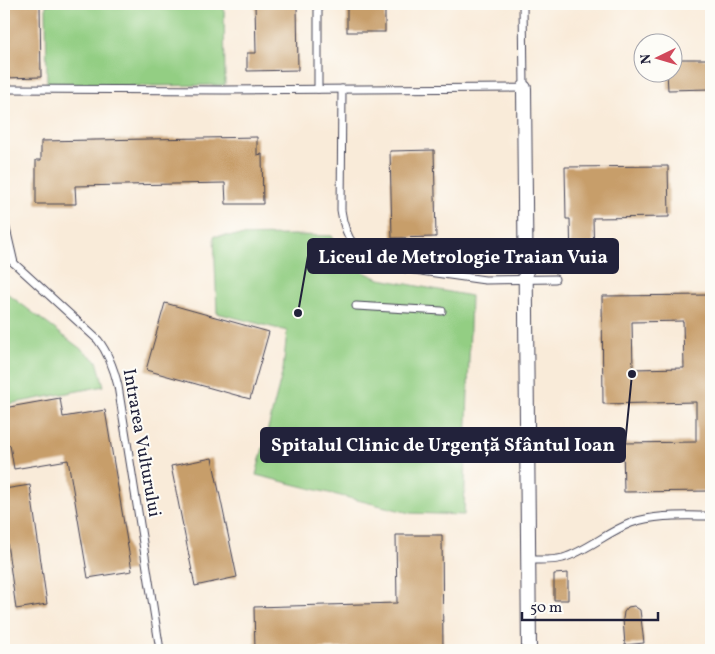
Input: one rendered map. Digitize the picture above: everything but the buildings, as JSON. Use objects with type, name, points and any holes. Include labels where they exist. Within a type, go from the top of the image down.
[{"type":"street","points":[[524,88],[529,650]]},
{"type":"lane","points":[[318,4],[318,89]]},
{"type":"lane","points":[[4,89],[524,88],[523,4]]},
{"type":"lane","points":[[342,89],[341,210],[348,236],[358,251],[386,266],[485,280],[555,280]]},
{"type":"lane","points":[[4,220],[14,263]]},
{"type":"lane","name":"Intrarea Vulturului","points":[[4,254],[98,340],[110,360],[116,380],[160,650]]},
{"type":"lane","points":[[356,306],[442,311]]},
{"type":"lane","points":[[528,560],[563,558],[632,523],[654,518],[711,516]]},
{"type":"green space","points":[[46,4],[224,4],[225,85],[47,87]]},
{"type":"green space","points":[[214,236],[332,236],[351,263],[380,279],[471,296],[464,515],[410,513],[256,475],[283,370],[287,331],[217,313]]},
{"type":"green space","points":[[4,291],[97,361],[104,386],[4,405]]},
{"type":"place","name":"Liceul de Metrologie Traian Vuia","points":[[298,313]]},
{"type":"place","name":"Spitalul Clinic de Urgență Sfântul Ioan","points":[[632,374]]}]
